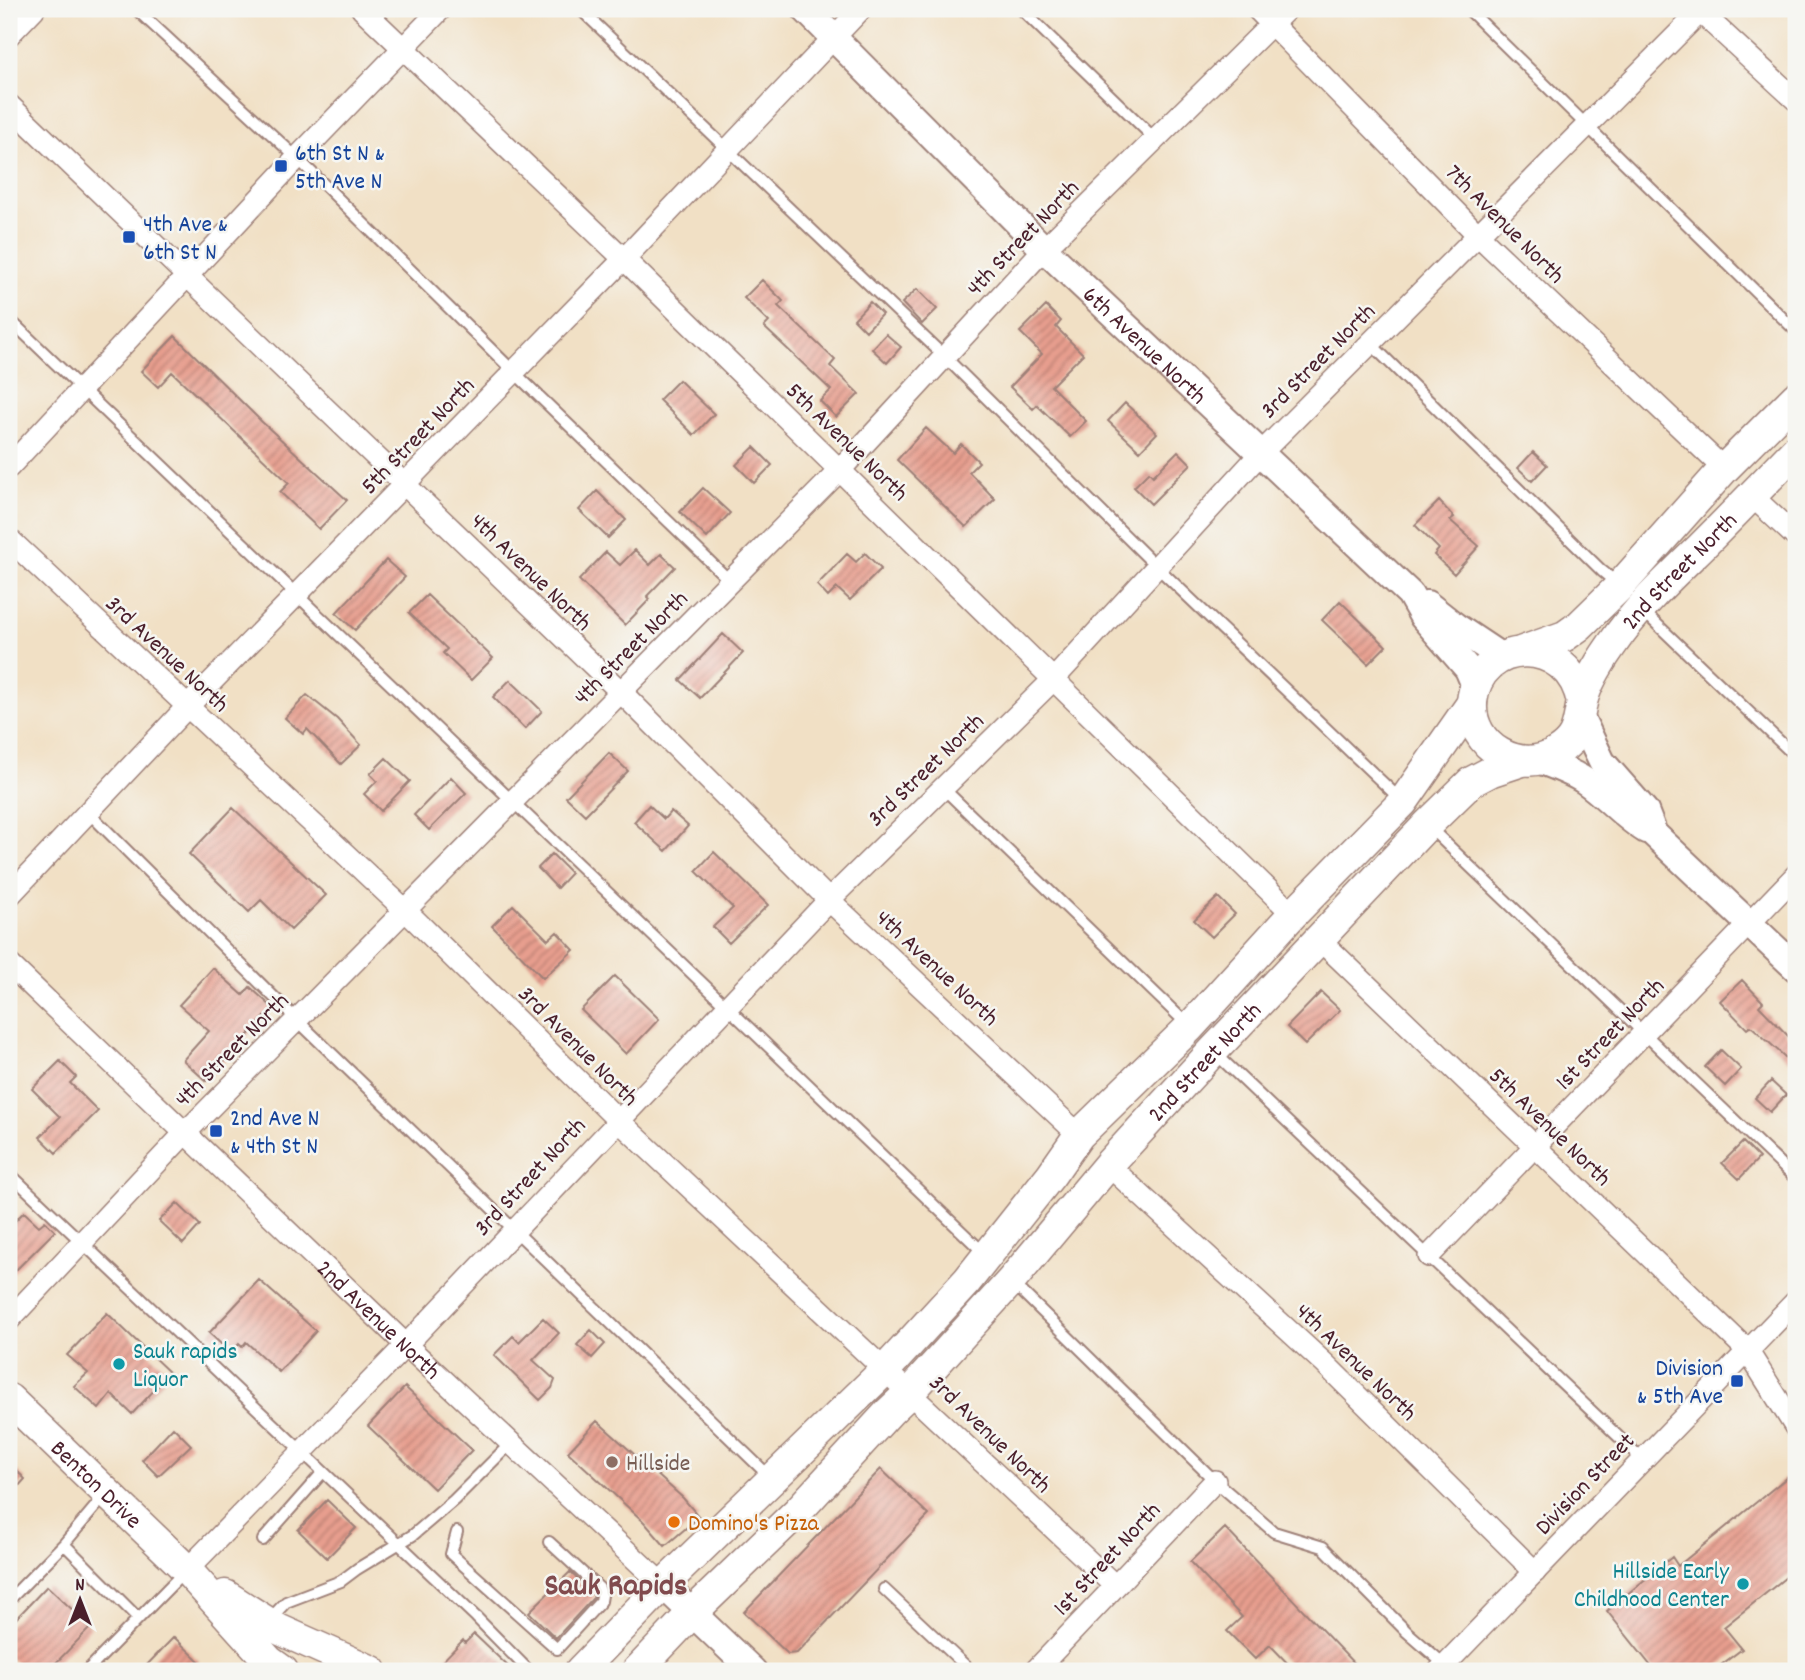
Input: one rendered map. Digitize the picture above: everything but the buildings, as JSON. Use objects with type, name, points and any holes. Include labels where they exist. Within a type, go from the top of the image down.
[{"type":"main road","points":[[580,1671],[663,1585],[884,1371],[967,1281],[1051,1175],[1079,1135],[1190,1027],[1293,914],[1403,802],[1474,695],[1489,667],[1510,655],[1565,636],[1630,597],[1724,469],[1796,397]]},
{"type":"main road","name":"2nd Street North","points":[[1581,711],[1597,664],[1630,597],[1752,496],[1796,450]]},
{"type":"main road","points":[[1474,695],[1473,717],[1478,730],[1485,742],[1508,758],[1530,760],[1558,752],[1566,745],[1578,728],[1581,711],[1576,681],[1560,663],[1539,653],[1510,655]]},
{"type":"main road","name":"2nd Street North","points":[[637,1671],[692,1613],[798,1511],[910,1392],[1011,1281],[1108,1165],[1427,825],[1471,782],[1492,771],[1530,760]]},
{"type":"main road","name":"Benton Drive","points":[[9,1399],[187,1570],[270,1661],[283,1671]]},
{"type":"main road","name":"Benton Drive","points":[[187,1570],[267,1622],[372,1671]]},
{"type":"street","points":[[9,35],[34,9]]},
{"type":"street","name":"5th Avenue North","points":[[362,9],[624,259],[1293,914]]},
{"type":"street","points":[[9,467],[440,9]]},
{"type":"street","name":"6th Avenue North","points":[[805,9],[1044,249],[1410,594],[1423,617],[1468,669],[1474,695]]},
{"type":"street","name":"5th Street North","points":[[9,896],[187,707],[624,259],[861,9]]},
{"type":"street","name":"7th Avenue North","points":[[1256,9],[1280,17],[1479,236],[1724,469]]},
{"type":"street","points":[[1700,10],[1796,100]]},
{"type":"street","name":"3rd Street North","points":[[187,1570],[406,1345],[829,900],[1053,680],[1260,454],[1479,236],[1700,10]]},
{"type":"street","name":"4th Street North","points":[[9,1320],[186,1132],[840,470],[1044,249],[1280,17]]},
{"type":"street","name":"4th Avenue North","points":[[9,105],[622,693],[829,900],[1079,1135]]},
{"type":"street","points":[[1752,496],[1796,537]]},
{"type":"street","name":"3rd Avenue North","points":[[9,539],[405,910],[618,1120],[1114,1585]]},
{"type":"street","points":[[1410,594],[1434,608],[1455,626],[1510,655]]},
{"type":"street","points":[[1581,711],[1602,762],[1645,811],[1654,834]]},
{"type":"street","points":[[1530,760],[1582,779],[1608,798],[1632,822],[1654,834],[1796,968]]},
{"type":"street","name":"1st Street North","points":[[1429,1256],[1796,875]]},
{"type":"street","name":"5th Avenue North","points":[[1320,940],[1747,1350],[1796,1428]]},
{"type":"street","name":"2nd Avenue North","points":[[9,964],[406,1345],[753,1671]]},
{"type":"street","name":"4th Avenue North","points":[[1108,1165],[1325,1364],[1535,1573]]},
{"type":"street","name":"Division Street","points":[[1442,1668],[1796,1301]]},
{"type":"street","name":"1st Street North","points":[[1035,1671],[1215,1481]]},
{"type":"lane","points":[[136,9],[298,158],[731,582]]},
{"type":"lane","points":[[580,9],[945,357],[1156,566],[1403,802]]},
{"type":"lane","points":[[1021,9],[1156,140]]},
{"type":"lane","points":[[1468,9],[1796,331]]},
{"type":"lane","points":[[9,319],[987,1255]]},
{"type":"lane","points":[[1370,343],[1796,757]]},
{"type":"lane","points":[[943,788],[1190,1027]]},
{"type":"lane","points":[[88,812],[297,1020],[772,1479]]},
{"type":"lane","points":[[1427,825],[1796,1179]]},
{"type":"lane","points":[[1213,1051],[1643,1460]]},
{"type":"lane","points":[[9,1173],[529,1671]]},
{"type":"lane","points":[[1011,1281],[1215,1481],[1274,1532],[1323,1547],[1442,1668]]},
{"type":"lane","points":[[267,1622],[286,1602],[341,1581],[430,1522],[511,1443]]},
{"type":"lane","points":[[262,1540],[323,1472]]},
{"type":"lane","points":[[9,1600],[64,1544],[107,1493]]},
{"type":"lane","points":[[457,1532],[451,1554],[557,1648],[601,1601],[603,1595],[599,1588],[549,1542]]},
{"type":"lane","points":[[64,1544],[138,1618]]},
{"type":"lane","points":[[87,1671],[187,1570]]},
{"type":"lane","points":[[884,1589],[971,1671]]},
{"type":"place","name":"6th St N & 5th Ave N","points":[[281,166]]},
{"type":"place","name":"4th Ave & 6th St N","points":[[129,237]]},
{"type":"place","name":"2nd Ave N & 4th St N","points":[[216,1131]]},
{"type":"place","name":"Sauk rapids Liquor","points":[[119,1364]]},
{"type":"place","name":"Division & 5th Ave","points":[[1737,1381]]},
{"type":"place","name":"Hillside","points":[[612,1462]]},
{"type":"place","name":"Domino's Pizza","points":[[674,1522]]},
{"type":"place","name":"Hillside Early Childhood Center","points":[[1743,1584]]},
{"type":"district","name":"Sauk Rapids","points":[[616,1583]]}]
